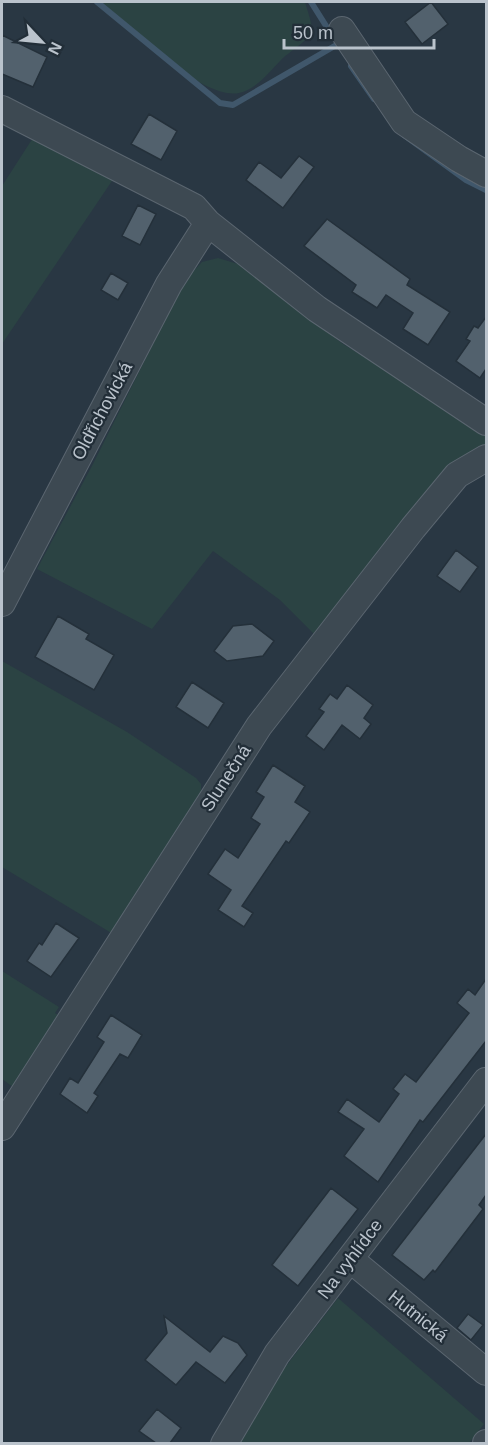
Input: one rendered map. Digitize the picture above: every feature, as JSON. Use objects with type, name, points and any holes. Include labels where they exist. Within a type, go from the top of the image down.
[{"type":"street","points":[[342,30],[404,122],[486,174]]},
{"type":"street","points":[[2,108],[194,207],[208,223],[317,309],[486,422]]},
{"type":"street","name":"Oldřichovická","points":[[2,603],[169,284],[208,223]]},
{"type":"street","name":"Slunečná","points":[[2,1127],[259,726],[413,528],[457,476],[486,458]]},
{"type":"street","name":"Na vyhlídce","points":[[224,1443],[277,1354],[486,1081]]},
{"type":"street","name":"Hutnická","points":[[350,1259],[486,1372]]},
{"type":"green space","points":[[95,2],[305,2],[312,32],[251,88],[239,93],[224,92],[185,74]]},
{"type":"green space","points":[[38,130],[118,172],[2,344],[2,186]]},
{"type":"green space","points":[[218,258],[238,264],[343,344],[484,429],[485,432],[486,442],[482,449],[316,636],[280,600],[213,551],[152,629],[37,569],[93,464],[185,280],[202,262]]},
{"type":"green space","points":[[2,661],[127,732],[196,778],[201,784],[201,796],[113,934],[2,867]]},
{"type":"green space","points":[[2,971],[59,1007],[55,1013],[59,1016],[13,1087],[2,1079]]},
{"type":"green space","points":[[338,1298],[484,1424],[469,1443],[236,1444],[280,1374]]},
{"type":"building","points":[[431,2],[448,24],[422,44],[405,22]]},
{"type":"building","points":[[2,35],[47,57],[33,87],[2,74]]},
{"type":"building","points":[[149,114],[177,131],[161,160],[131,144]]},
{"type":"building","points":[[299,156],[314,167],[283,208],[246,180],[259,162],[281,178]]},
{"type":"building","points":[[138,205],[156,214],[140,245],[122,236]]},
{"type":"building","points":[[327,219],[410,279],[407,285],[450,312],[428,345],[403,329],[413,313],[386,295],[377,308],[352,292],[356,285],[304,246]]},
{"type":"building","points":[[111,273],[128,283],[118,300],[101,290]]},
{"type":"building","points":[[486,317],[486,369],[480,378],[456,361],[470,341],[466,339],[474,326],[478,328]]},
{"type":"building","points":[[456,550],[478,567],[460,592],[437,576]]},
{"type":"building","points":[[58,616],[89,634],[86,639],[114,655],[94,690],[35,657]]},
{"type":"building","points":[[252,624],[274,641],[263,656],[227,661],[214,651],[233,626]]},
{"type":"building","points":[[192,682],[224,703],[208,728],[176,707]]},
{"type":"building","points":[[347,685],[373,705],[364,718],[371,724],[360,739],[342,725],[324,750],[306,736],[324,712],[319,709],[330,694],[337,699]]},
{"type":"building","points":[[273,765],[305,786],[295,802],[310,812],[289,843],[286,841],[242,906],[253,913],[244,927],[218,910],[231,890],[208,874],[225,849],[238,858],[260,824],[251,818],[264,797],[256,792]]},
{"type":"building","points":[[56,923],[79,938],[51,977],[27,961],[39,943],[42,945]]},
{"type":"building","points":[[486,979],[486,1041],[423,1122],[420,1120],[378,1182],[344,1156],[364,1129],[338,1112],[347,1099],[379,1122],[399,1094],[393,1089],[405,1074],[416,1082],[469,1013],[457,1003],[468,989],[475,995]]},
{"type":"building","points":[[111,1015],[142,1035],[128,1058],[120,1054],[94,1093],[98,1096],[87,1113],[60,1094],[70,1078],[78,1083],[104,1042],[97,1037]]},
{"type":"building","points":[[486,1134],[486,1195],[479,1205],[483,1209],[435,1272],[433,1270],[424,1280],[392,1255]]},
{"type":"building","points":[[331,1188],[358,1209],[298,1286],[272,1265]]},
{"type":"building","points":[[468,1314],[483,1325],[471,1340],[457,1328]]},
{"type":"building","points":[[164,1316],[210,1352],[223,1336],[238,1343],[247,1355],[225,1383],[196,1362],[176,1385],[145,1360],[167,1333]]},
{"type":"building","points":[[157,1409],[181,1428],[170,1443],[156,1443],[139,1431]]},
{"type":"waterway","points":[[97,2],[220,103],[233,105],[338,44]]},
{"type":"waterway","points":[[311,2],[333,37]]},
{"type":"waterway","points":[[351,66],[374,99]]},
{"type":"waterway","points":[[404,135],[466,180],[486,190]]}]
